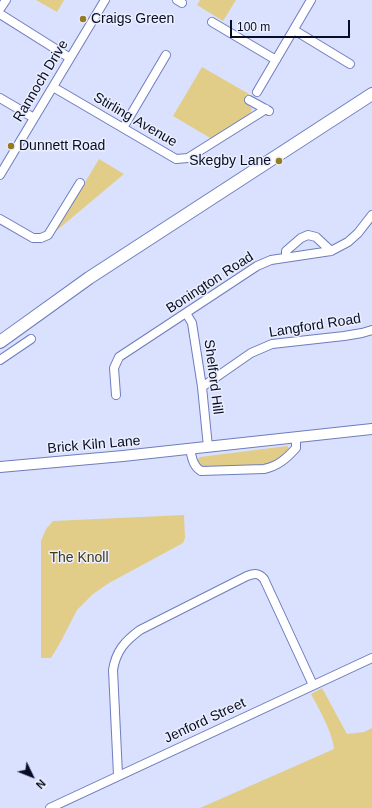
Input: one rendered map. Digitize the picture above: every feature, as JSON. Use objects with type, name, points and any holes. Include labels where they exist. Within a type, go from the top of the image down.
[{"type":"main road","points":[[0,342],[89,278],[372,94]]},
{"type":"street","points":[[0,10],[6,0]]},
{"type":"street","name":"Rannoch Drive","points":[[0,175],[105,0]]},
{"type":"street","points":[[257,92],[311,0]]},
{"type":"street","points":[[0,14],[70,58]]},
{"type":"street","points":[[212,22],[276,60]]},
{"type":"street","points":[[294,30],[350,64]]},
{"type":"street","points":[[123,128],[166,54]]},
{"type":"street","name":"Stirling Avenue","points":[[53,87],[176,159],[188,158],[268,110],[249,100]]},
{"type":"street","points":[[0,98],[34,118]]},
{"type":"street","points":[[0,219],[34,238],[41,238],[48,235],[80,183]]},
{"type":"street","name":"Bonington Road","points":[[116,395],[114,368],[119,358],[257,266],[271,260],[326,253],[331,251],[348,242],[358,233],[372,215]]},
{"type":"street","points":[[286,257],[288,247],[308,235],[316,237],[331,251]]},
{"type":"street","name":"Shelford Hill","points":[[186,313],[192,323],[202,387],[208,447]]},
{"type":"street","name":"Langford Road","points":[[202,387],[251,353],[272,344],[350,335],[372,330]]},
{"type":"street","points":[[0,360],[31,339]]},
{"type":"street","name":"Brick Kiln Lane","points":[[0,467],[190,449],[372,428]]},
{"type":"street","points":[[190,449],[192,461],[196,468],[201,471],[264,469],[274,467],[285,460],[296,448],[296,437]]},
{"type":"street","points":[[118,775],[113,670],[114,660],[119,649],[129,638],[140,630],[247,576],[255,573],[261,575],[264,579],[313,685]]},
{"type":"street","name":"Jenford Street","points":[[50,808],[372,658]]},
{"type":"green space","points":[[36,0],[64,0],[57,12]]},
{"type":"green space","points":[[200,0],[236,0],[223,21],[197,5]]},
{"type":"green space","points":[[202,67],[249,94],[245,103],[252,108],[248,115],[212,139],[173,116]]},
{"type":"green space","points":[[99,159],[124,174],[56,231]]},
{"type":"green space","points":[[287,446],[289,448],[288,452],[275,462],[264,466],[203,468],[197,460],[200,457]]},
{"type":"green space","name":"The Knoll","points":[[184,515],[185,538],[183,543],[109,583],[93,594],[77,610],[51,658],[41,658],[41,541],[46,529],[53,521]]},
{"type":"green space","points":[[322,688],[347,734],[364,732],[372,728],[372,808],[200,808],[334,749],[328,728],[311,694]]},
{"type":"place","name":"Craigs Green","points":[[83,19]]},
{"type":"place","name":"Dunnett Road","points":[[11,146]]},
{"type":"place","name":"Skegby Lane","points":[[279,161]]}]
